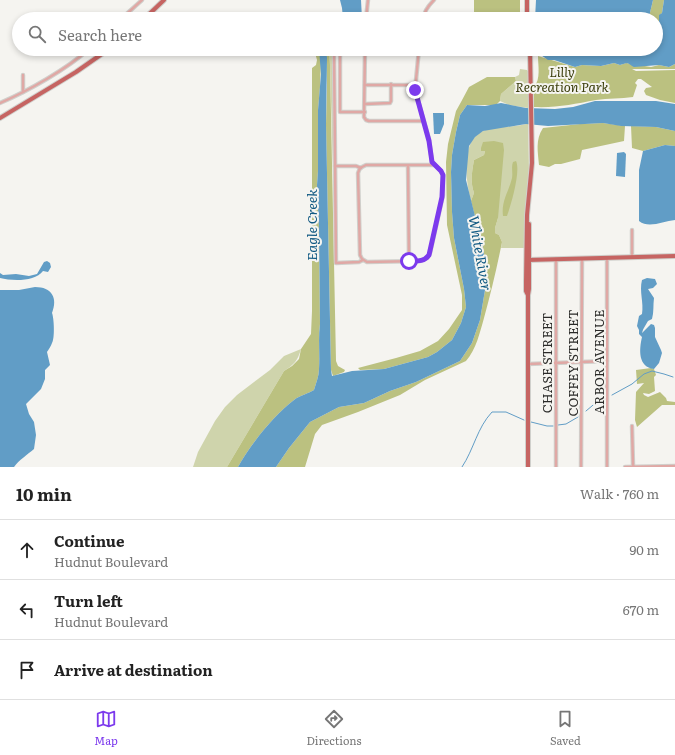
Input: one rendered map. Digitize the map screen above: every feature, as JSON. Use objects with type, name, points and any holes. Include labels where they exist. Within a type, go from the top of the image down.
[{"type":"main road","points":[[151,12],[164,0]]},
{"type":"main road","points":[[527,0],[527,12]]},
{"type":"main road","points":[[0,118],[68,76],[96,56]]},
{"type":"main road","points":[[528,467],[528,207],[531,172],[530,56]]},
{"type":"main road","points":[[528,260],[675,256]]},
{"type":"street","points":[[129,12],[142,0]]},
{"type":"street","points":[[367,12],[368,0]]},
{"type":"street","points":[[424,12],[434,0]]},
{"type":"street","points":[[0,103],[24,92],[80,56]]},
{"type":"street","points":[[334,56],[336,263],[359,262],[363,260],[367,262],[423,260],[427,258],[430,253],[443,191],[442,174],[432,162],[429,141],[415,92],[414,84],[418,56]]},
{"type":"street","points":[[340,56],[340,112],[365,112]]},
{"type":"street","points":[[365,56],[365,118],[369,121],[423,121]]},
{"type":"street","points":[[23,75],[24,92]]},
{"type":"street","points":[[365,104],[391,103],[391,84]]},
{"type":"street","points":[[365,85],[414,84]]},
{"type":"street","points":[[335,166],[356,166],[361,168],[366,166],[434,165]]},
{"type":"street","points":[[408,166],[409,261]]},
{"type":"street","points":[[361,168],[358,173],[359,226],[360,255],[363,260]]},
{"type":"street","points":[[632,230],[632,257]]},
{"type":"street","name":"COFFEY STREET","points":[[581,467],[582,258]]},
{"type":"street","name":"ARBOR AVENUE","points":[[607,467],[608,258]]},
{"type":"street","name":"CHASE STREET","points":[[556,259],[556,467]]},
{"type":"street","points":[[528,364],[607,361]]},
{"type":"street","points":[[632,426],[634,467]]},
{"type":"street","points":[[625,467],[675,466]]},
{"type":"green space","points":[[474,0],[520,0],[520,12],[474,12]]},
{"type":"green space","points":[[653,0],[664,0],[662,12],[650,12]]},
{"type":"green space","points":[[316,56],[320,56],[317,185],[320,324],[318,374],[314,390],[296,398],[278,414],[256,440],[238,467],[227,467],[284,371],[299,359],[301,349],[311,334],[312,68],[316,65]]},
{"type":"green space","points":[[326,56],[329,56],[336,361],[338,366],[345,370],[344,372],[333,376],[331,370],[326,124]]},
{"type":"green space","points":[[329,56],[333,56],[334,209]]},
{"type":"green space","name":"Lilly Recreation Park","points":[[538,56],[575,67],[582,65],[601,66],[614,63],[620,65],[626,63],[651,67],[659,65],[669,67],[675,64],[675,69],[632,69],[636,71],[675,70],[675,103],[646,95],[644,91],[646,88],[652,87],[641,79],[638,79],[635,83],[637,85],[633,97],[601,99],[558,106],[534,107],[534,87],[538,80],[539,68]]},
{"type":"green space","points":[[520,69],[528,71],[528,108],[509,105],[500,101],[501,94],[516,81],[515,77],[519,75]]},
{"type":"green space","points":[[487,77],[515,77],[516,81],[501,94],[500,101],[496,105],[467,105],[460,115],[456,132],[451,172],[452,212],[454,238],[466,307],[461,323],[452,340],[428,357],[384,369],[360,370],[358,368],[420,351],[438,341],[449,329],[462,310],[462,295],[447,225],[446,162],[448,144],[456,111],[469,87]]},
{"type":"green space","points":[[603,123],[625,126],[624,141],[582,150],[580,159],[555,164],[549,167],[539,165],[538,142],[543,128]]},
{"type":"green space","points":[[528,124],[529,169],[525,214],[525,248],[501,248],[502,242],[499,235],[495,233],[498,218],[485,151],[484,155],[474,160],[472,180],[474,193],[471,201],[466,163],[468,152],[471,143],[476,136],[483,131]]},
{"type":"green space","points":[[631,126],[656,127],[675,131],[675,146],[665,145],[643,151],[632,148]]},
{"type":"green space","points":[[494,141],[503,143],[504,150],[498,218],[495,228],[495,233],[499,235],[502,242],[481,329],[469,357],[466,361],[425,380],[400,395],[322,425],[315,434],[305,467],[276,467],[310,422],[339,407],[364,403],[390,391],[416,382],[460,361],[472,343],[480,320],[487,278],[483,248],[471,201],[474,193],[472,180],[474,160],[484,155],[485,151],[481,151],[483,142]]},
{"type":"green space","points":[[516,161],[517,172],[513,196],[507,216],[503,216],[504,201],[512,178],[512,164]]},
{"type":"green space","points":[[301,349],[295,362],[284,371],[227,467],[193,467],[198,452],[215,421],[225,407],[237,395],[270,370],[284,356]]},
{"type":"green space","points":[[654,369],[656,375],[654,377],[655,391],[649,394],[643,393],[644,395],[648,397],[660,392],[667,401],[675,402],[675,405],[662,405],[637,427],[635,420],[636,392],[644,383],[637,384],[636,370]]},
{"type":"water","points":[[340,0],[361,0],[362,12],[342,12]]},
{"type":"water","points":[[536,0],[653,0],[650,12],[535,12]]},
{"type":"water","points":[[664,0],[675,0],[675,64],[669,67],[659,65],[634,67],[628,63],[620,65],[614,63],[601,66],[582,65],[575,67],[554,60],[548,60],[542,56],[663,56],[662,12]]},
{"type":"water","name":"White River","points":[[320,56],[327,56],[326,124],[332,376],[352,371],[384,369],[428,357],[452,340],[461,323],[466,307],[454,238],[451,172],[452,155],[460,115],[467,105],[485,106],[501,103],[526,108],[555,109],[573,107],[595,101],[656,101],[675,104],[675,131],[656,127],[621,126],[603,123],[548,126],[526,124],[483,131],[475,137],[469,146],[466,180],[483,248],[487,278],[480,320],[472,343],[460,361],[416,382],[390,391],[364,403],[339,407],[310,422],[276,467],[238,467],[256,440],[278,414],[296,398],[314,390],[318,374],[320,324],[317,185],[318,110],[321,74]]},
{"type":"water","points":[[433,113],[444,113],[444,124],[440,134],[434,134]]},
{"type":"water","points":[[665,145],[675,146],[675,220],[652,224],[643,223],[639,221],[639,170],[643,151]]},
{"type":"water","points":[[624,152],[626,154],[625,177],[616,176],[617,153]]},
{"type":"water","points":[[47,261],[50,263],[51,267],[48,272],[43,271],[35,277],[23,280],[0,278],[0,273],[3,275],[16,274],[29,276],[37,274],[44,262]]},
{"type":"water","points":[[647,278],[655,279],[657,284],[653,288],[648,289],[654,298],[653,314],[652,319],[648,321],[642,333],[651,324],[654,325],[655,337],[662,353],[659,363],[654,369],[649,368],[642,361],[640,347],[642,337],[639,334],[637,326],[639,316],[642,314],[642,280]]},
{"type":"water","points":[[35,287],[46,289],[54,298],[54,308],[52,313],[54,337],[47,352],[50,365],[45,370],[45,379],[41,389],[26,404],[29,414],[34,422],[36,435],[34,449],[14,467],[0,467],[0,290],[19,290]]},
{"type":"waterway","points":[[612,395],[632,384],[644,374],[652,371],[673,377]]},
{"type":"waterway","points":[[586,411],[599,400],[604,399]]},
{"type":"waterway","points":[[462,467],[479,432],[492,412],[506,412],[524,420]]},
{"type":"waterway","points":[[558,425],[566,424],[578,417]]},
{"type":"waterway","points":[[531,422],[553,426]]},
{"type":"route","points":[[409,261],[421,261],[429,255],[443,191],[442,174],[432,162],[429,141],[415,90]]},
{"type":"water label","name":"Eagle Creek","points":[[311,225]]}]
